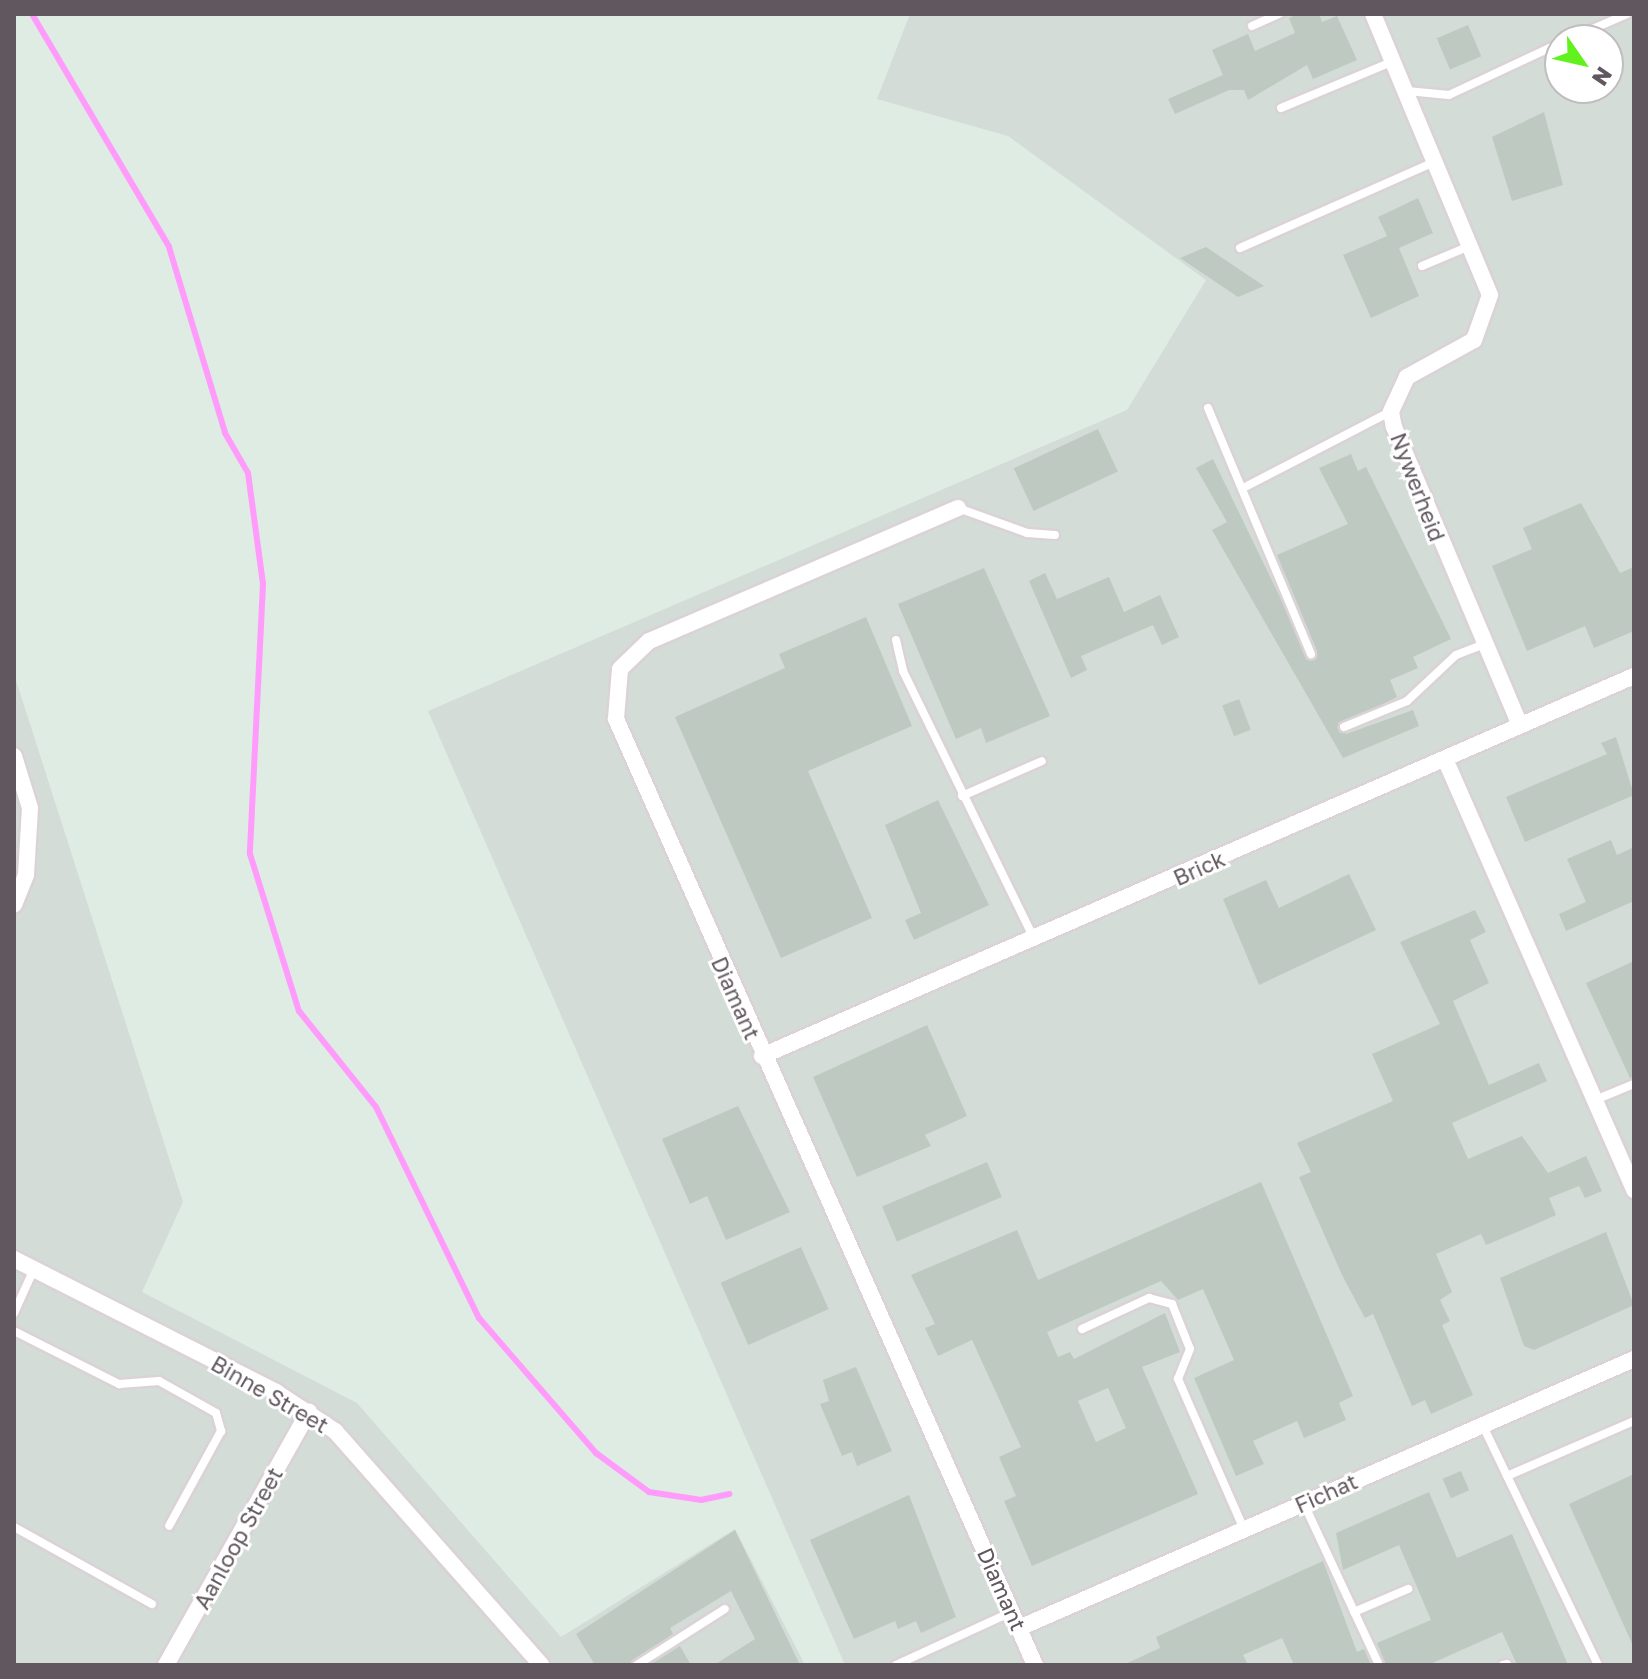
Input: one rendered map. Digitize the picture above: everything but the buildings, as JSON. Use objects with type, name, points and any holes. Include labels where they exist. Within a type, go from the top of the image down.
[{"type":"street","name":"Nywerheid","points":[[1373,14],[1472,244],[1490,295],[1486,320],[1474,340],[1407,377],[1391,412],[1520,726]]},
{"type":"street","name":"Diamant","points":[[958,508],[649,641],[620,669],[616,719],[762,1056],[1035,1665]]},
{"type":"street","name":"Brick","points":[[762,1056],[1035,940],[1634,676]]},
{"type":"street","points":[[14,756],[30,808],[26,875],[14,905]]},
{"type":"street","points":[[1445,759],[1634,1190]]},
{"type":"street","name":"Binne Street","points":[[14,1259],[309,1411],[335,1431],[541,1665]]},
{"type":"street","name":"Fichat","points":[[1019,1628],[1634,1359]]},
{"type":"street","name":"Aanloop Street","points":[[166,1665],[309,1411]]},
{"type":"lane","points":[[1252,26],[1279,14]]},
{"type":"lane","points":[[1604,24],[1627,14]]},
{"type":"lane","points":[[1407,91],[1449,95],[1544,50]]},
{"type":"lane","points":[[1281,108],[1394,61]]},
{"type":"lane","points":[[1240,248],[1437,161]]},
{"type":"lane","points":[[1422,266],[1472,244]]},
{"type":"lane","points":[[1208,408],[1247,486],[1311,654]]},
{"type":"lane","points":[[1247,486],[1391,412]]},
{"type":"lane","points":[[958,508],[1027,533],[1055,535]]},
{"type":"lane","points":[[896,640],[962,796],[1035,940]]},
{"type":"lane","points":[[1344,727],[1407,701],[1456,655],[1484,644]]},
{"type":"lane","points":[[962,796],[1042,761]]},
{"type":"lane","points":[[1595,1100],[1634,1084]]},
{"type":"lane","points":[[14,1313],[34,1269]]},
{"type":"lane","points":[[1082,1329],[1154,1297],[1172,1304],[1190,1349],[1178,1379],[1244,1529]]},
{"type":"lane","points":[[14,1331],[119,1384],[159,1381],[216,1413],[221,1431],[169,1526]]},
{"type":"lane","points":[[1507,1476],[1634,1421]]},
{"type":"lane","points":[[1483,1425],[1598,1665]]},
{"type":"lane","points":[[1303,1503],[1379,1665]]},
{"type":"lane","points":[[14,1527],[152,1604]]},
{"type":"lane","points":[[1354,1612],[1408,1589]]},
{"type":"lane","points":[[637,1665],[725,1609]]},
{"type":"lane","points":[[896,1665],[1012,1612]]},
{"type":"shaded area","points":[[910,14],[1634,14],[1634,1665],[845,1665],[428,711],[1127,410],[1206,280],[1008,136],[877,99]]},
{"type":"shaded area","points":[[14,674],[183,1202],[142,1292],[357,1403],[561,1637],[735,1529],[805,1665],[14,1665]]},
{"type":"waterway","points":[[32,14],[169,247],[225,433],[248,473],[263,584],[250,854],[299,1011],[376,1107],[479,1318],[596,1453],[649,1492],[701,1500],[729,1494]]}]
